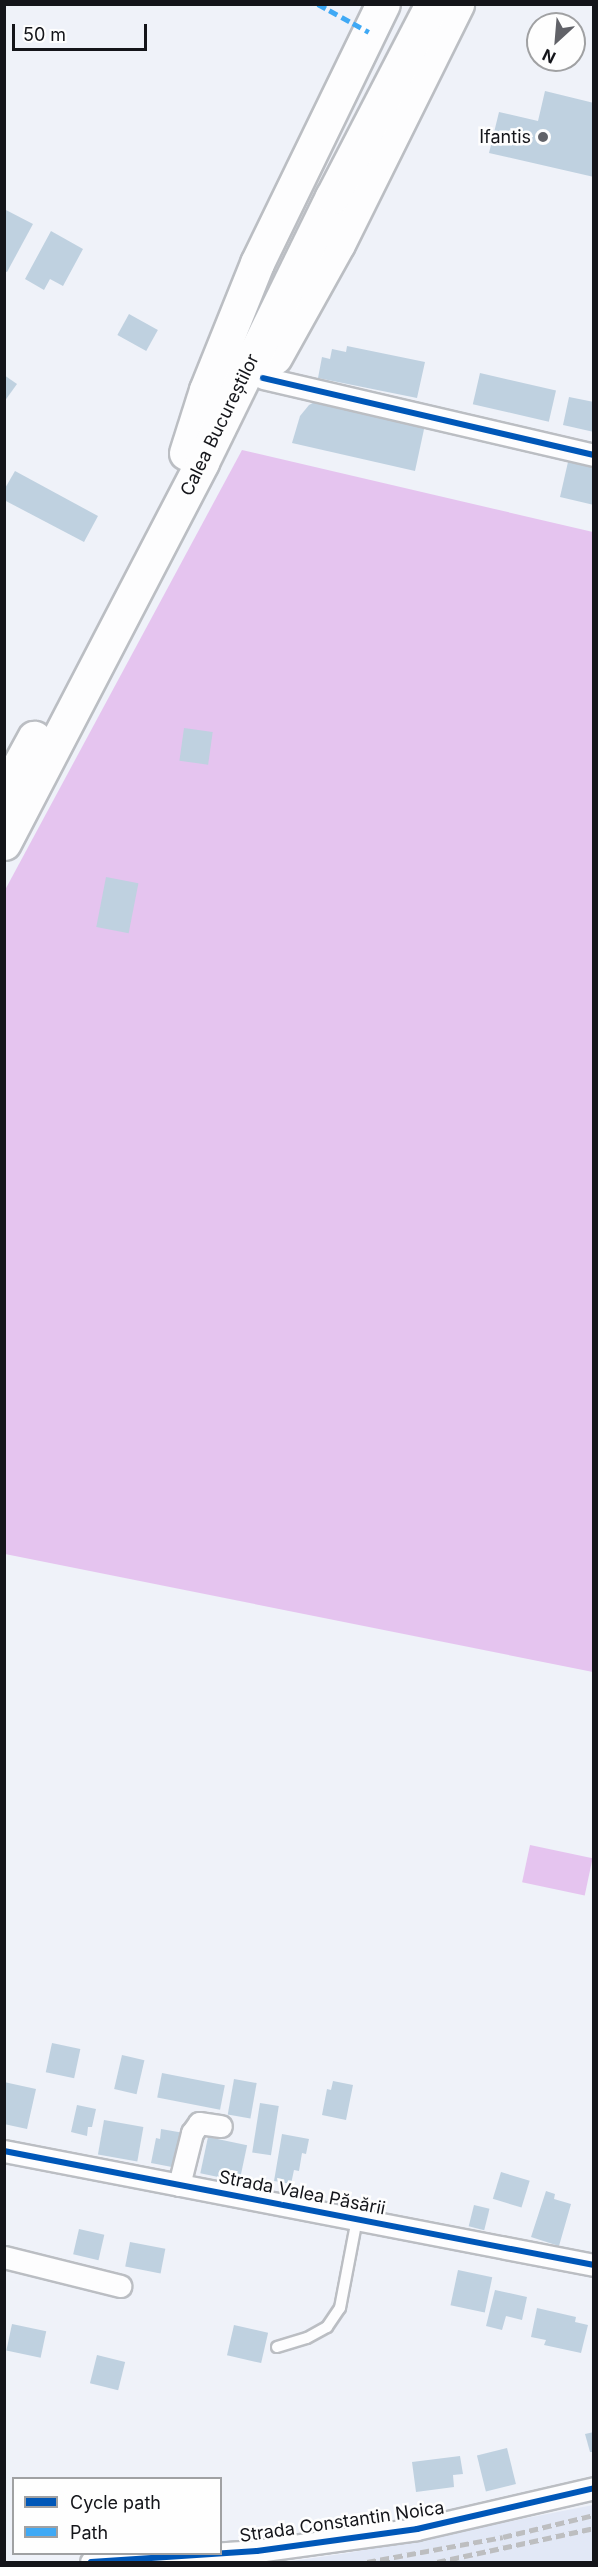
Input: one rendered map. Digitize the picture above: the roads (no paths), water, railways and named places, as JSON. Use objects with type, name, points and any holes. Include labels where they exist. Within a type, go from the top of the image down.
[{"type":"highway","points":[[194,458],[206,390],[257,264],[383,4]]},
{"type":"highway","name":"Calea Bucureștilor","points":[[4,843],[322,193],[409,4]]},
{"type":"highway","name":"Calea Bucureștilor","points":[[322,193],[432,4]]},
{"type":"highway","points":[[194,458],[263,378],[338,244],[457,4]]},
{"type":"highway","name":"Calea Bucureștilor","points":[[4,793],[194,458]]},
{"type":"street","points":[[263,378],[594,455]]},
{"type":"street","points":[[178,2185],[192,2133],[199,2124],[221,2126]]},
{"type":"street","name":"Strada Valea Păsării","points":[[4,2151],[594,2265]]},
{"type":"street","points":[[4,2257],[120,2286]]},
{"type":"street","name":"Strada Constantin Noica","points":[[222,2553],[257,2551],[417,2529],[594,2488]]},
{"type":"street","name":"Strada Constantin Noica","points":[[91,2562],[197,2555]]},
{"type":"lane","points":[[277,2347],[308,2338],[327,2327],[340,2308],[357,2219]]},
{"type":"railway","points":[[367,2562],[503,2537],[594,2515]]},
{"type":"railway","points":[[437,2562],[594,2528]]},
{"type":"place","name":"Ifantis","points":[[543,137]]}]
